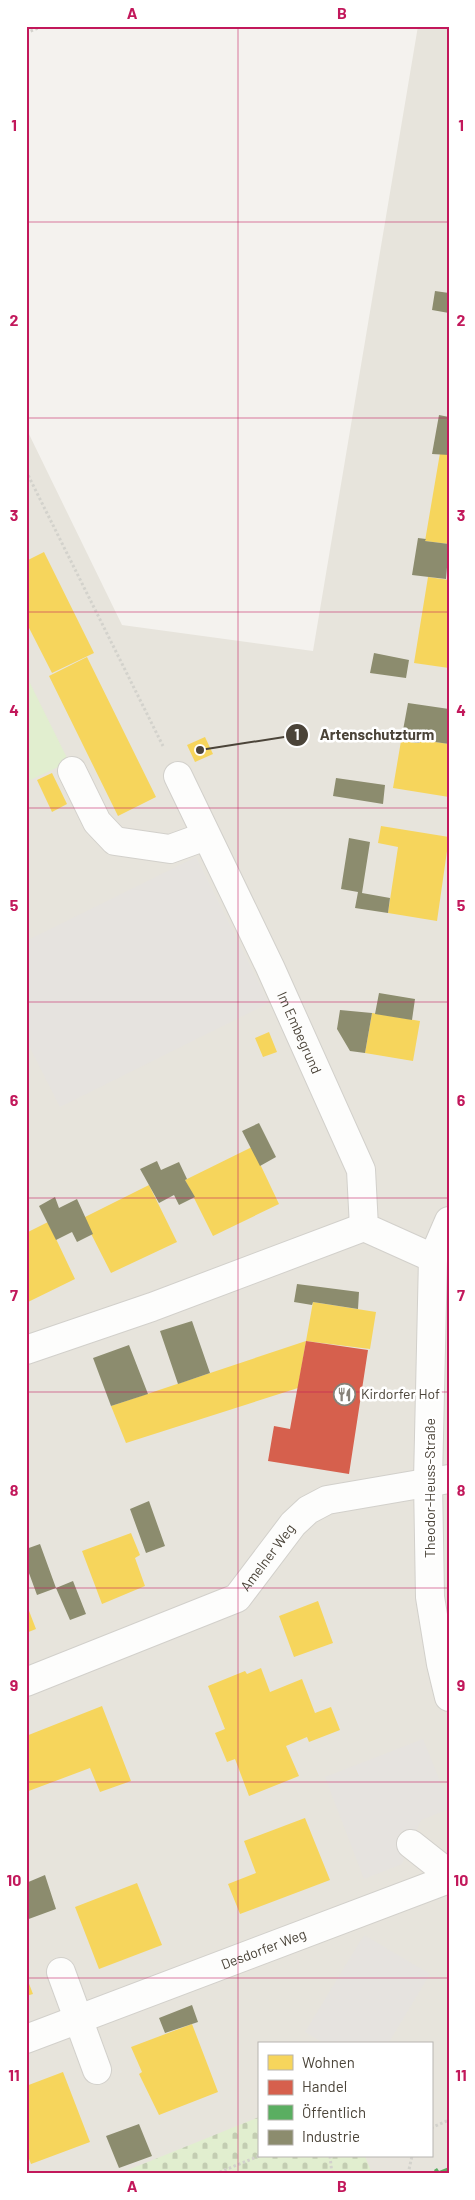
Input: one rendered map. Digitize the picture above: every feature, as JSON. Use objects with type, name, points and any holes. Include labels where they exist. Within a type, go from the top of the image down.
[{"type":"street","points":[[72,771],[97,822],[115,841],[170,849],[206,836]]},
{"type":"street","name":"Im Embegrund","points":[[178,776],[206,836],[219,883],[361,1170],[364,1227]]},
{"type":"street","name":"Theodor-Heuss-Straße","points":[[449,1221],[433,1258],[438,1480],[430,1597],[438,1648],[449,1697]]},
{"type":"street","points":[[26,1350],[152,1306],[364,1227],[433,1258]]},
{"type":"street","name":"Amelner Weg","points":[[26,1682],[237,1598],[293,1524],[308,1510],[327,1500],[438,1480]]},
{"type":"street","points":[[411,1844],[449,1874]]},
{"type":"street","name":"Desdorfer Weg","points":[[26,2039],[449,1879]]},
{"type":"street","points":[[61,1972],[97,2070]]},
{"type":"path","points":[[26,33],[43,26]]},
{"type":"path","points":[[26,471],[178,776]]},
{"type":"path","points":[[432,2128],[449,2120]]},
{"type":"path","points":[[215,2174],[258,2156]]},
{"type":"path","points":[[330,2158],[332,2174]]},
{"type":"path","points":[[408,2174],[412,2158]]},
{"type":"shaded area","points":[[418,26],[449,26],[449,2174],[26,2174],[26,428],[122,625],[313,651]]},
{"type":"shaded area","points":[[196,857],[269,1003],[60,1107],[26,1040],[26,941]]},
{"type":"shaded area","points":[[423,1739],[449,1804],[449,1809],[421,1820],[402,1864],[364,1879],[325,1777]]},
{"type":"shaded area","points":[[364,1935],[430,1974],[389,2042],[322,2042],[305,2032]]},
{"type":"green space","points":[[26,675],[69,762],[26,782]]},
{"type":"green space","points":[[258,2117],[258,2158],[366,2158],[372,2174],[118,2174]]},
{"type":"building: Wohnen","points":[[440,453],[449,455],[449,544],[425,541]]},
{"type":"building: Wohnen","points":[[44,552],[94,653],[52,673],[26,622],[26,561]]},
{"type":"building: Wohnen","points":[[428,577],[449,580],[449,668],[414,663]]},
{"type":"building: Wohnen","points":[[87,657],[156,797],[118,816],[49,676]]},
{"type":"building: Wohnen","points":[[205,737],[213,754],[195,762],[187,745]]},
{"type":"building: Wohnen","points":[[421,740],[449,744],[449,797],[393,788],[401,741],[419,743]]},
{"type":"building: Wohnen","points":[[52,773],[67,804],[52,812],[37,780]]},
{"type":"building: Wohnen","points":[[381,826],[449,837],[437,921],[388,913],[398,847],[378,843]]},
{"type":"building: Wohnen","points":[[372,1013],[420,1021],[413,1061],[365,1053]]},
{"type":"building: Wohnen","points":[[269,1032],[277,1052],[263,1057],[255,1038]]},
{"type":"building: Wohnen","points":[[252,1147],[279,1204],[213,1236],[185,1180]]},
{"type":"building: Wohnen","points":[[149,1185],[177,1242],[111,1273],[83,1218]]},
{"type":"building: Wohnen","points":[[48,1222],[75,1279],[26,1303],[26,1233]]},
{"type":"building: Wohnen","points":[[313,1302],[376,1312],[370,1349],[306,1341]]},
{"type":"building: Wohnen","points":[[306,1341],[298,1388],[126,1443],[111,1406]]},
{"type":"building: Wohnen","points":[[131,1533],[140,1555],[135,1558],[145,1586],[102,1604],[82,1551]]},
{"type":"building: Wohnen","points":[[318,1601],[333,1643],[294,1657],[279,1616]]},
{"type":"building: Wohnen","points":[[26,1603],[36,1629],[26,1633]]},
{"type":"building: Wohnen","points":[[261,1668],[270,1692],[302,1679],[315,1713],[331,1707],[340,1730],[309,1742],[307,1737],[286,1746],[299,1776],[249,1796],[235,1759],[227,1762],[215,1733],[225,1729],[208,1686],[245,1671],[247,1674]]},
{"type":"building: Wohnen","points":[[102,1706],[131,1781],[100,1792],[90,1768],[26,1792],[26,1736]]},
{"type":"building: Wohnen","points":[[305,1818],[330,1880],[240,1914],[228,1884],[256,1873],[244,1841]]},
{"type":"building: Wohnen","points":[[137,1883],[162,1945],[99,1969],[75,1907]]},
{"type":"building: Wohnen","points":[[26,1976],[33,1994],[26,1996]]},
{"type":"building: Wohnen","points":[[192,2024],[218,2092],[159,2115],[139,2074],[142,2072],[131,2047]]},
{"type":"building: Wohnen","points":[[63,2072],[90,2142],[31,2164],[26,2151],[26,2086]]},
{"type":"building: Handel","points":[[306,1341],[368,1350],[349,1474],[268,1461],[274,1426],[290,1429]]},
{"type":"building: Öffentlich","points":[[449,2167],[449,2174],[436,2174],[434,2170],[437,2168],[439,2171]]},
{"type":"building: Industrie","points":[[435,291],[449,293],[449,313],[432,310]]},
{"type":"building: Industrie","points":[[439,415],[449,417],[449,455],[432,454]]},
{"type":"building: Industrie","points":[[418,538],[426,539],[425,541],[449,544],[446,579],[412,575]]},
{"type":"building: Industrie","points":[[374,653],[409,660],[406,678],[370,673]]},
{"type":"building: Industrie","points":[[408,703],[449,709],[449,744],[421,740],[419,743],[401,741]]},
{"type":"building: Industrie","points":[[336,778],[385,785],[383,804],[333,796]]},
{"type":"building: Industrie","points":[[349,838],[370,842],[362,893],[390,898],[388,913],[355,908],[358,892],[341,889]]},
{"type":"building: Industrie","points":[[379,993],[415,999],[412,1020],[375,1014]]},
{"type":"building: Industrie","points":[[340,1010],[372,1013],[365,1053],[350,1051],[337,1029]]},
{"type":"building: Industrie","points":[[259,1123],[276,1157],[260,1166],[242,1131]]},
{"type":"building: Industrie","points":[[157,1161],[161,1170],[179,1162],[187,1179],[185,1180],[195,1197],[179,1205],[174,1195],[159,1203],[140,1169]]},
{"type":"building: Industrie","points":[[55,1197],[59,1208],[77,1199],[93,1234],[77,1242],[72,1232],[56,1240],[39,1206]]},
{"type":"building: Industrie","points":[[297,1284],[359,1292],[358,1309],[313,1302],[312,1305],[294,1302]]},
{"type":"building: Industrie","points":[[192,1321],[210,1373],[178,1384],[160,1331]]},
{"type":"building: Industrie","points":[[129,1345],[148,1394],[111,1406],[93,1358]]},
{"type":"building: Industrie","points":[[149,1501],[165,1546],[146,1553],[130,1509]]},
{"type":"building: Industrie","points":[[40,1544],[56,1588],[37,1595],[26,1565],[26,1549]]},
{"type":"building: Industrie","points":[[73,1581],[86,1614],[70,1620],[56,1588]]},
{"type":"building: Industrie","points":[[45,1875],[56,1909],[26,1920],[26,1883]]},
{"type":"building: Industrie","points":[[192,2005],[198,2022],[165,2033],[159,2018]]},
{"type":"building: Industrie","points":[[139,2124],[152,2156],[119,2168],[106,2136]]},
{"type":"place","name":"Artenschutzturm","points":[[200,750]]},
{"type":"place","name":"Kirdorfer Hof","points":[[345,1394]]}]
